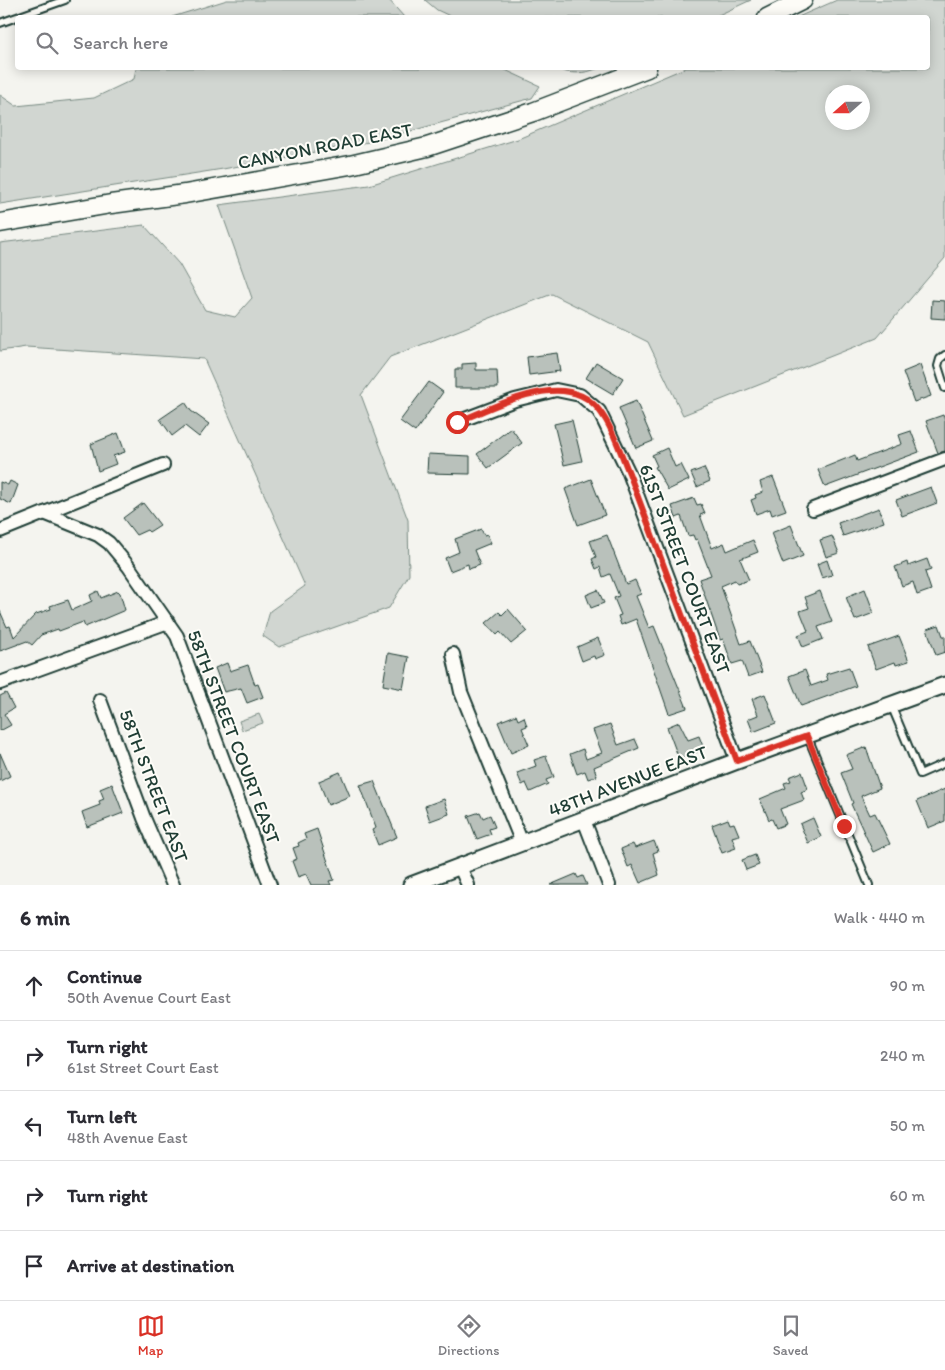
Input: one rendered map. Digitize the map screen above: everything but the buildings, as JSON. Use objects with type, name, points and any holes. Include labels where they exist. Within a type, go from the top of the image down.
[{"type":"main road","points":[[773,15],[803,0]]},
{"type":"main road","name":"CANYON ROAD EAST","points":[[0,223],[111,204],[185,194],[350,165],[427,147],[533,112],[641,70]]},
{"type":"street","name":"61ST STREET COURT EAST","points":[[457,422],[541,392],[566,390],[585,398],[599,411],[629,473],[737,761]]},
{"type":"street","points":[[813,509],[945,460]]},
{"type":"street","points":[[0,531],[163,464]]},
{"type":"street","name":"58TH STREET COURT EAST","points":[[44,513],[98,535],[109,543],[125,561],[168,622],[187,656],[270,885]]},
{"type":"street","points":[[0,683],[168,622]]},
{"type":"street","points":[[453,654],[461,692],[522,843]]},
{"type":"street","name":"48TH AVENUE EAST","points":[[411,885],[737,761],[945,685]]},
{"type":"street","name":"58TH STREET EAST","points":[[100,700],[144,818],[173,885]]},
{"type":"street","points":[[584,820],[609,885]]},
{"type":"street","points":[[460,867],[468,885]]},
{"type":"lane","points":[[23,15],[65,0]]},
{"type":"lane","points":[[0,23],[15,18]]},
{"type":"lane","points":[[945,355],[940,359],[938,366],[945,388]]},
{"type":"lane","points":[[890,705],[920,774],[945,763]]},
{"type":"lane","points":[[807,736],[869,885]]},
{"type":"shaded area","points":[[227,0],[389,0],[402,15],[178,15]]},
{"type":"shaded area","points":[[425,0],[751,0],[718,15],[448,15],[437,10]]},
{"type":"shaded area","points":[[837,0],[945,0],[945,258],[877,338],[683,415],[648,342],[552,294],[390,357],[361,395],[408,520],[409,575],[389,608],[279,647],[263,636],[270,611],[305,586],[204,359],[26,347],[0,351],[0,243],[144,225],[179,264],[205,310],[235,317],[252,298],[219,205],[369,185],[518,139],[680,70],[930,70],[930,15],[803,15]]},
{"type":"shaded area","points":[[136,70],[505,70],[540,86],[532,98],[374,141],[223,169],[0,204],[0,95],[16,106],[94,98],[134,79]]},
{"type":"shaded area","points":[[560,70],[594,70],[577,73]]},
{"type":"shaded area","points":[[259,714],[263,723],[242,730],[239,721]]},
{"type":"route","points":[[457,422],[541,392],[566,390],[580,395],[592,403],[609,428],[629,473],[737,761],[807,736],[844,826]]}]
